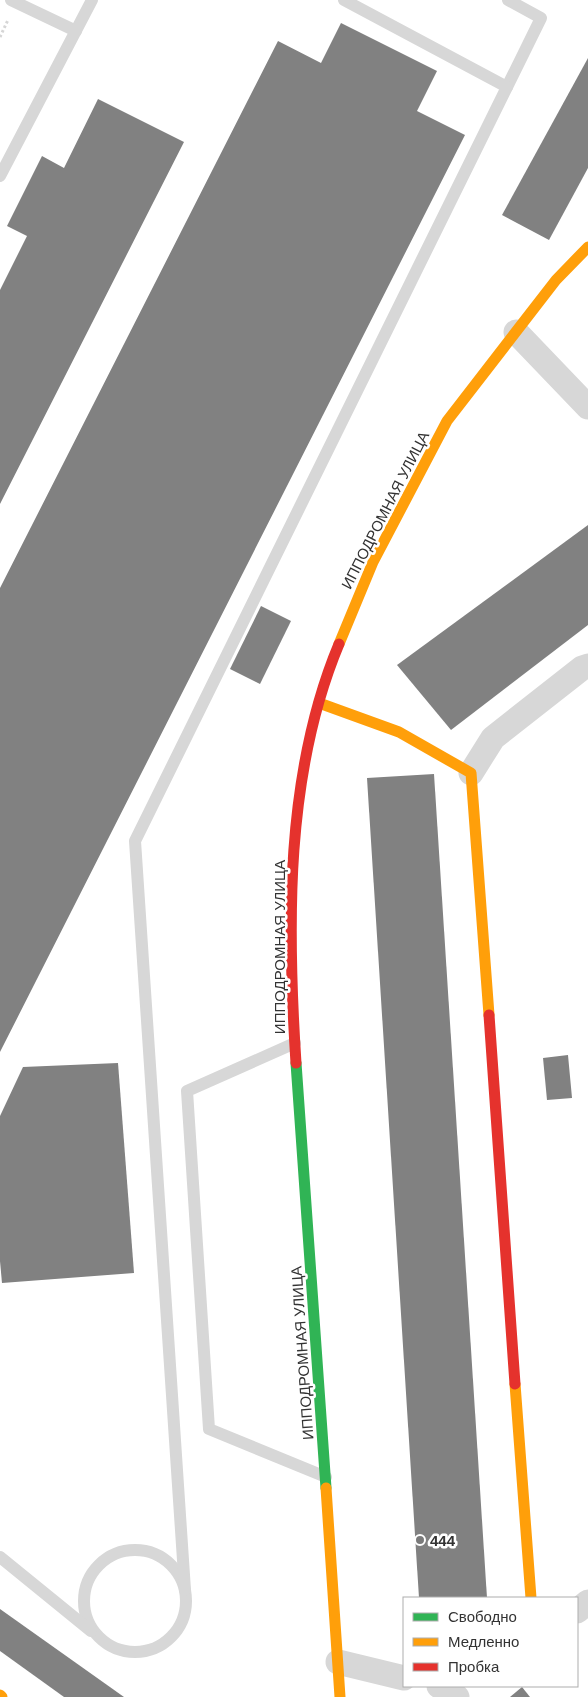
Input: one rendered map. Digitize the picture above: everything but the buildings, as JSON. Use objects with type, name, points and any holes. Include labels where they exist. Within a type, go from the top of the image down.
[{"type":"street","name":"ИППОДРОМНАЯ УЛИЦА","points":[[340,1697],[292,985],[292,868],[304,770],[319,703],[330,665],[373,562],[446,421],[556,280],[588,247]]},
{"type":"street","points":[[516,332],[588,407]]},
{"type":"street","points":[[531,1597],[471,773],[493,738],[582,668],[588,666]]},
{"type":"street","points":[[319,703],[399,732],[471,773]]},
{"type":"street","points":[[338,1662],[403,1678]]},
{"type":"lane","points":[[11,0],[76,31]]},
{"type":"lane","points":[[0,176],[92,0]]},
{"type":"lane","points":[[344,0],[507,87]]},
{"type":"lane","points":[[0,1557],[114,1648],[130,1652],[150,1650],[163,1644],[172,1636],[184,1618],[186,1606],[185,1590],[135,842],[542,18],[508,0]]},
{"type":"lane","points":[[295,1043],[187,1092],[209,1429],[326,1477]]},
{"type":"lane","points":[[102,1640],[91,1627],[87,1618],[84,1596],[87,1583],[95,1570],[112,1555],[139,1550],[154,1553],[165,1559],[175,1569],[182,1579],[185,1590]]},
{"type":"path","points":[[0,37],[8,19]]},
{"type":"traffic: fast","points":[[296,1063],[326,1488]]},
{"type":"traffic: slow","points":[[339,644],[373,562],[447,421],[556,280],[588,247]]},
{"type":"traffic: slow","points":[[319,703],[399,732],[471,773],[489,1015]]},
{"type":"traffic: slow","points":[[515,1384],[531,1597]]},
{"type":"traffic: slow","points":[[326,1488],[340,1697]]},
{"type":"traffic: jam","points":[[296,1063],[291,957],[291,904],[299,797],[308,744],[321,693],[339,644]]},
{"type":"traffic: jam","points":[[489,1015],[515,1384]]},
{"type":"place","name":"444","points":[[420,1540]]}]
